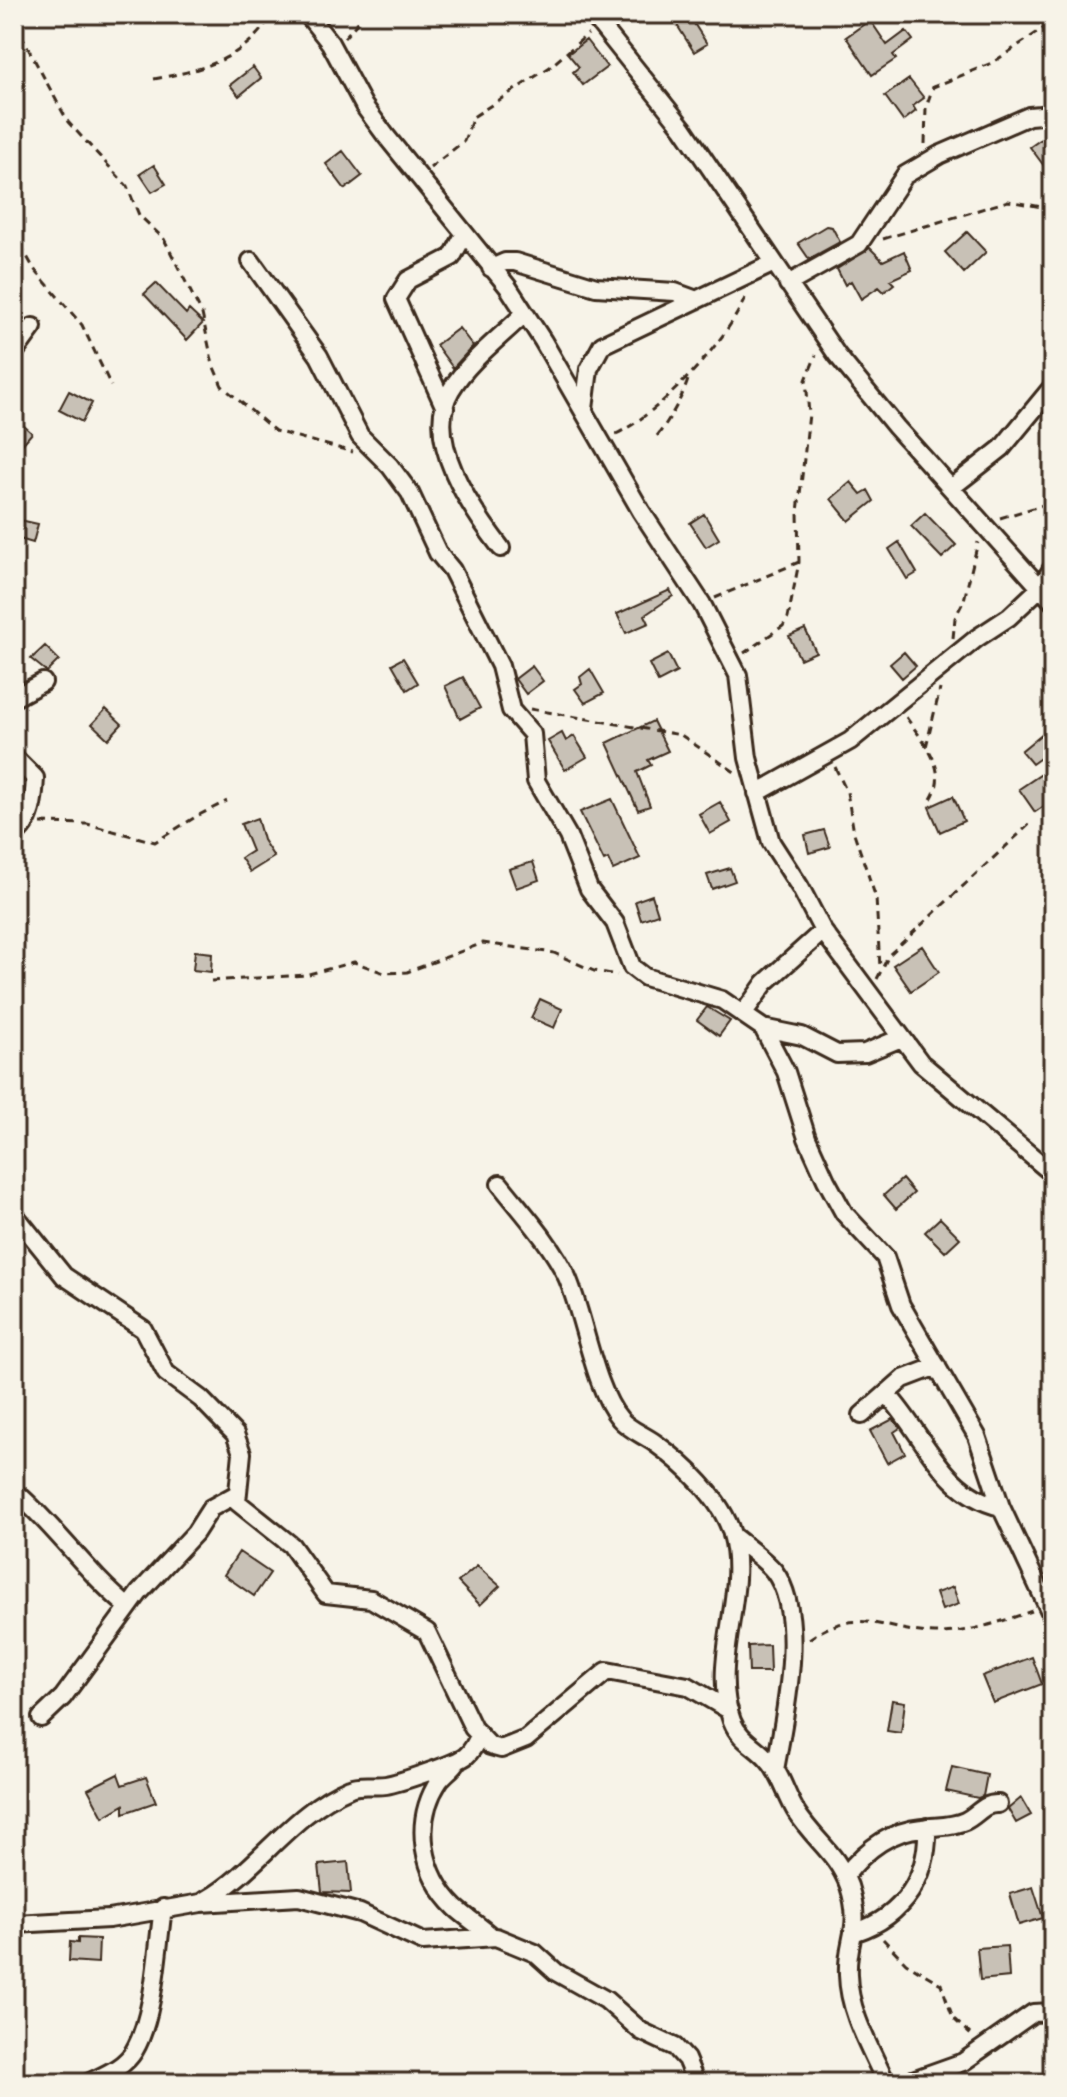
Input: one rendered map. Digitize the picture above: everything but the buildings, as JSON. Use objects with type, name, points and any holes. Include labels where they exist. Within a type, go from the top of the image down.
[{"type":"street","points":[[307,14],[333,47],[364,106],[525,313],[603,441],[641,511],[702,604],[738,675],[756,787],[771,842],[823,931],[921,1063],[1053,1174]]},
{"type":"street","points":[[597,20],[683,128],[825,337],[896,427],[1053,602]]},
{"type":"street","points":[[788,284],[859,244],[905,175],[1029,116],[1053,114]]},
{"type":"street","points":[[445,408],[396,299],[408,280],[452,257],[464,235]]},
{"type":"street","points":[[251,261],[319,356],[360,436],[390,466],[410,493],[438,553],[452,570],[500,666],[509,705],[532,734],[534,777],[568,836],[589,889],[615,923],[632,967],[645,977],[702,992],[763,1028],[798,1035],[822,1048],[846,1055],[865,1053],[901,1038]]},
{"type":"street","points":[[491,268],[515,262],[596,287],[675,292],[697,300]]},
{"type":"street","points":[[584,409],[589,369],[602,345],[774,263]]},
{"type":"street","points":[[501,548],[469,504],[451,468],[445,443],[445,408],[455,384],[525,313]]},
{"type":"street","points":[[14,353],[33,327]]},
{"type":"street","points":[[951,488],[1002,448],[1053,386]]},
{"type":"street","points":[[756,787],[830,752],[897,704],[977,638],[1009,617],[1041,587],[1053,567]]},
{"type":"street","points":[[14,698],[43,682]]},
{"type":"street","points":[[14,757],[35,778],[30,814],[18,832]]},
{"type":"street","points":[[743,1014],[765,983],[823,931]]},
{"type":"street","points":[[763,1028],[786,1072],[807,1138],[826,1180],[844,1213],[885,1257],[901,1305],[977,1436],[1001,1507],[1050,1612]]},
{"type":"street","points":[[500,1184],[535,1227],[566,1276],[605,1390],[620,1420],[665,1450],[689,1473],[709,1496],[732,1535],[773,1571],[782,1587],[789,1605],[790,1652],[775,1770]]},
{"type":"street","points":[[14,1214],[64,1276],[143,1329],[166,1373],[201,1399],[235,1434],[242,1453],[235,1495],[243,1510],[291,1545],[326,1594],[371,1599],[427,1632],[453,1692],[479,1736],[490,1746],[501,1749],[515,1745],[580,1695],[600,1674],[616,1670],[688,1686],[729,1710]]},
{"type":"street","points":[[862,1415],[903,1379],[937,1366]]},
{"type":"street","points":[[887,1394],[903,1411],[946,1476],[965,1494],[1001,1507]]},
{"type":"street","points":[[41,1718],[84,1671],[128,1607],[195,1533],[211,1508],[235,1495]]},
{"type":"street","points":[[20,1496],[52,1524],[90,1572],[128,1607]]},
{"type":"street","points":[[732,1535],[735,1572],[725,1677],[729,1710],[737,1733],[775,1770],[797,1813],[834,1854],[845,1876],[862,1930],[848,1972],[849,1992],[886,2083]]},
{"type":"street","points":[[479,1736],[466,1756],[438,1783],[423,1823],[424,1848],[445,1896],[491,1936],[535,1953],[556,1972],[606,2000],[641,2031],[675,2047],[686,2059],[696,2083]]},
{"type":"street","points":[[201,1903],[264,1856],[304,1816],[337,1795],[355,1786],[386,1785],[456,1763]]},
{"type":"street","points":[[845,1876],[877,1844],[907,1830],[967,1820],[989,1804],[998,1804]]},
{"type":"street","points":[[862,1930],[910,1897],[926,1858],[927,1827]]},
{"type":"street","points":[[14,1924],[109,1919],[201,1903],[307,1897],[360,1913],[423,1942],[491,1936]]},
{"type":"street","points":[[88,2083],[125,2061],[139,2039],[150,1996],[163,1908]]},
{"type":"street","points":[[904,2083],[963,2062],[1033,2013],[1053,2012]]},
{"type":"path","points":[[154,79],[206,69],[240,52],[263,30],[272,14]]},
{"type":"path","points":[[333,47],[357,26],[365,14]]},
{"type":"path","points":[[418,175],[464,141],[473,117],[499,103],[529,78],[550,67],[597,20]]},
{"type":"path","points":[[14,22],[68,122],[127,186],[139,215],[164,239],[202,314],[213,365],[222,386],[275,431],[364,456]]},
{"type":"path","points":[[925,163],[926,107],[933,87],[992,63],[1053,22]]},
{"type":"path","points":[[878,241],[1008,201],[1053,209]]},
{"type":"path","points":[[14,233],[44,283],[82,325],[111,386]]},
{"type":"path","points":[[603,441],[635,423],[712,351],[743,304],[755,270]]},
{"type":"path","points":[[732,661],[786,622],[799,562],[798,512],[809,414],[806,380],[825,337]]},
{"type":"path","points":[[657,436],[669,423],[671,410],[687,386],[689,375]]},
{"type":"path","points":[[926,747],[935,723],[955,618],[985,523],[1016,510],[1037,509],[1053,502]]},
{"type":"path","points":[[702,604],[757,577],[799,562]]},
{"type":"path","points":[[897,704],[926,747],[939,778],[931,799]]},
{"type":"path","points":[[509,705],[681,735],[756,787]]},
{"type":"path","points":[[830,752],[847,792],[854,833],[876,898],[880,968],[875,999]]},
{"type":"path","points":[[18,832],[40,823],[87,824],[155,842],[227,801]]},
{"type":"path","points":[[880,968],[889,955],[1033,821]]},
{"type":"path","points":[[211,981],[292,977],[356,962],[384,973],[407,972],[483,943],[554,953],[603,973],[645,977]]},
{"type":"path","points":[[790,1652],[837,1622],[875,1623],[937,1634],[1050,1612]]},
{"type":"path","points":[[862,1930],[891,1944],[902,1961],[941,1984],[953,2018],[966,2032],[989,2045]]}]
